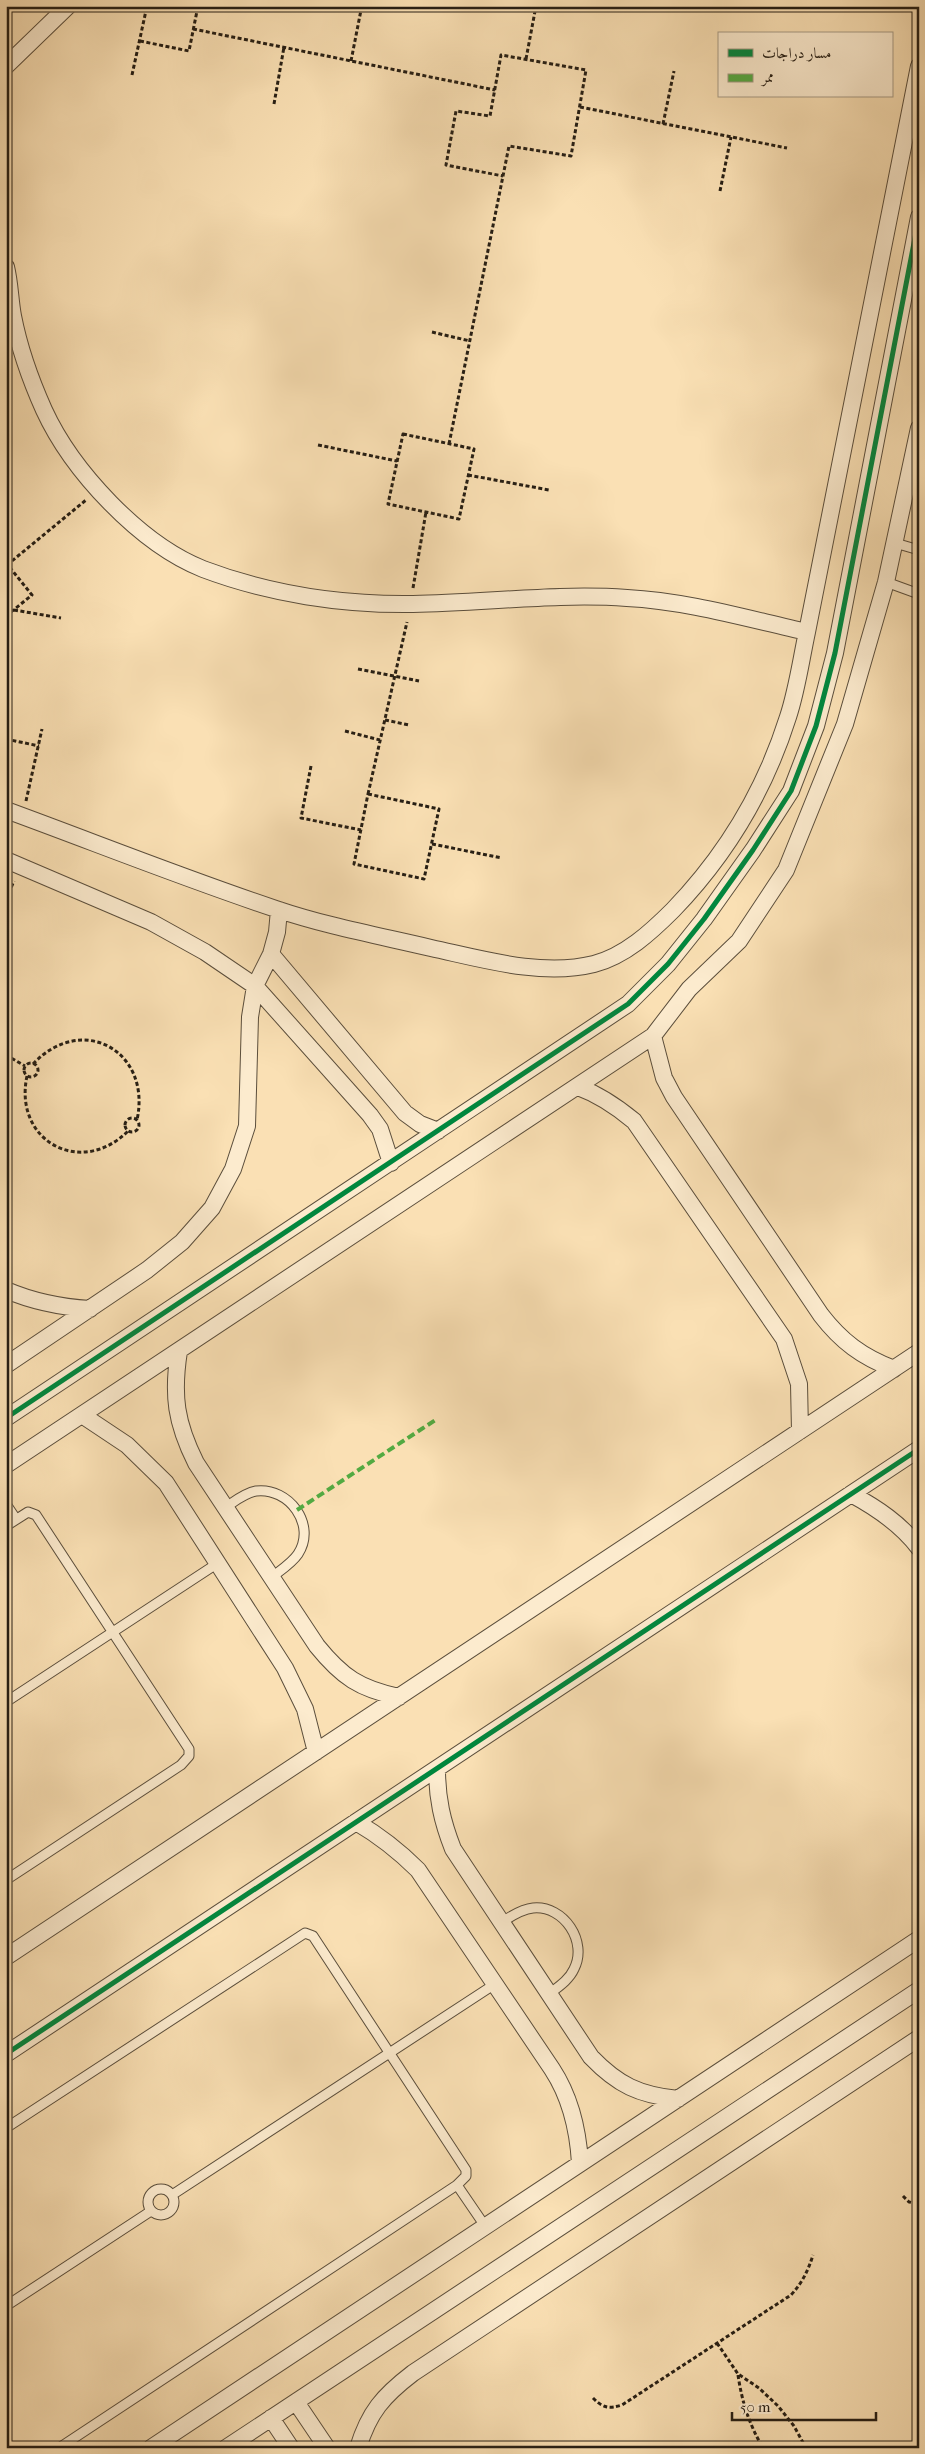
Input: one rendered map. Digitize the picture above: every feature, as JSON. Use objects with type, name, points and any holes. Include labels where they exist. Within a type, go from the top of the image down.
[{"type":"street","points":[[6,66],[68,6]]},
{"type":"street","points":[[6,810],[278,910],[457,954],[521,966],[560,968],[594,964],[628,949],[657,926],[692,890],[723,850],[750,808],[772,763],[789,715],[919,66]]},
{"type":"street","points":[[6,1418],[628,1004],[668,964],[704,919],[791,791],[816,726],[834,653],[911,286],[919,217]]},
{"type":"street","points":[[6,267],[13,316],[27,364],[44,410],[65,450],[97,490],[126,519],[164,547],[201,568],[249,584],[310,596],[410,604],[529,597],[629,598],[672,603],[807,632]]},
{"type":"street","points":[[10,1461],[653,1036],[689,989],[739,941],[786,870],[845,724],[886,582],[919,428]]},
{"type":"street","points":[[6,860],[152,922],[204,952],[255,986],[370,1115],[380,1129],[391,1163]]},
{"type":"street","points":[[6,1365],[147,1270],[182,1242],[212,1208],[233,1169],[247,1126],[250,1017],[255,986],[271,954],[278,910]]},
{"type":"street","points":[[271,954],[405,1113],[420,1124],[438,1131]]},
{"type":"street","points":[[653,1036],[664,1078],[674,1097],[821,1315],[835,1333],[852,1349],[872,1361],[894,1368]]},
{"type":"street","points":[[578,1087],[598,1095],[634,1121],[784,1339],[798,1384],[800,1431]]},
{"type":"street","points":[[6,1290],[32,1301],[61,1307],[90,1309]]},
{"type":"street","points":[[179,1351],[174,1380],[176,1409],[183,1437],[196,1463],[333,1666],[353,1682],[376,1692],[400,1697]]},
{"type":"street","points":[[6,1957],[919,1352]]},
{"type":"street","points":[[82,1415],[127,1445],[157,1474],[218,1563],[296,1688],[305,1709],[316,1752]]},
{"type":"street","points":[[6,2054],[919,1449]]},
{"type":"street","points":[[851,1494],[875,1507],[896,1523],[919,1548]]},
{"type":"street","points":[[437,1769],[437,1796],[442,1823],[453,1848],[591,2057],[608,2075],[630,2088],[653,2096],[678,2099]]},
{"type":"street","points":[[356,1822],[379,1835],[418,1870],[558,2078],[568,2098],[578,2134],[580,2163]]},
{"type":"street","points":[[151,2448],[919,1939]]},
{"type":"street","points":[[226,2448],[919,1990]]},
{"type":"street","points":[[358,2448],[365,2426],[377,2406],[393,2388],[413,2373],[919,2038]]},
{"type":"street","points":[[296,2402],[327,2448]]},
{"type":"street","points":[[271,2418],[290,2448]]},
{"type":"lane","points":[[895,543],[919,550]]},
{"type":"lane","points":[[886,582],[919,594]]},
{"type":"lane","points":[[226,1507],[241,1497],[256,1491],[272,1492],[286,1499],[297,1510],[303,1524],[304,1539],[298,1554],[272,1577]]},
{"type":"lane","points":[[6,1504],[16,1519]]},
{"type":"lane","points":[[6,1526],[28,1512],[36,1516],[187,1744],[189,1756],[181,1765],[6,1880]]},
{"type":"lane","points":[[6,1702],[218,1563]]},
{"type":"lane","points":[[502,1922],[516,1913],[533,1908],[551,1910],[566,1920],[575,1935],[579,1953],[574,1969],[563,1983],[549,1994]]},
{"type":"lane","points":[[6,2128],[305,1933],[313,1936],[390,2052],[464,2164],[466,2176],[457,2185],[59,2448]]},
{"type":"lane","points":[[172,2195],[495,1984]]},
{"type":"lane","points":[[457,2185],[485,2226]]},
{"type":"lane","points":[[167,2190],[172,2195],[175,2202],[174,2208],[169,2214],[162,2216],[151,2211],[148,2204],[149,2197],[153,2191],[167,2190]]},
{"type":"lane","points":[[6,2306],[151,2211]]},
{"type":"path","points":[[132,76],[147,6]]},
{"type":"path","points":[[140,41],[189,52],[198,6]]},
{"type":"path","points":[[526,59],[536,6]]},
{"type":"path","points":[[351,61],[361,10]]},
{"type":"path","points":[[193,29],[495,90]]},
{"type":"path","points":[[274,104],[284,47]]},
{"type":"path","points":[[449,444],[470,341],[503,176],[509,146],[571,156],[586,70],[501,55],[490,116],[456,111],[446,165],[503,176]]},
{"type":"path","points":[[663,124],[674,71]]},
{"type":"path","points":[[580,108],[786,148]]},
{"type":"path","points":[[720,191],[730,137]]},
{"type":"path","points":[[432,332],[470,341]]},
{"type":"path","points":[[403,434],[449,444],[474,449],[459,519],[388,504],[403,434]]},
{"type":"path","points":[[318,445],[397,461]]},
{"type":"path","points":[[468,475],[549,490]]},
{"type":"path","points":[[6,616],[32,595],[7,564],[97,490]]},
{"type":"path","points":[[368,794],[439,809],[424,879],[354,864],[368,794],[410,604],[426,512]]},
{"type":"path","points":[[14,610],[61,618]]},
{"type":"path","points":[[358,669],[419,681]]},
{"type":"path","points":[[385,720],[409,725]]},
{"type":"path","points":[[22,816],[42,729]]},
{"type":"path","points":[[345,731],[380,740]]},
{"type":"path","points":[[6,739],[38,746]]},
{"type":"path","points":[[311,766],[301,818],[361,830]]},
{"type":"path","points":[[432,844],[502,858]]},
{"type":"path","points":[[6,1055],[26,1066],[33,1064],[44,1053],[57,1045],[72,1040],[102,1043],[116,1051],[127,1061],[135,1075],[140,1089],[140,1105],[136,1120],[139,1128],[132,1132],[128,1131],[119,1141],[94,1152],[81,1153],[55,1146],[34,1128],[28,1116],[24,1096],[27,1076],[24,1069],[26,1066]]},
{"type":"path","points":[[27,1076],[31,1077],[37,1074],[37,1066],[33,1064]]},
{"type":"path","points":[[128,1131],[126,1123],[128,1120],[136,1120]]},
{"type":"path","points":[[903,2196],[909,2202],[919,2204]]},
{"type":"path","points":[[593,2398],[601,2406],[612,2408],[622,2405],[791,2295],[805,2277],[812,2255]]},
{"type":"path","points":[[717,2343],[738,2374],[748,2416],[763,2448]]},
{"type":"path","points":[[738,2374],[759,2388],[778,2406],[794,2426],[806,2448]]},
{"type":"marked path","points":[[297,1510],[437,1419]]},
{"type":"cycle path","points":[[6,1418],[628,1004],[668,964],[704,919],[753,850],[791,791],[816,726],[835,653],[919,217]]},
{"type":"cycle path","points":[[6,2054],[919,1449]]}]
